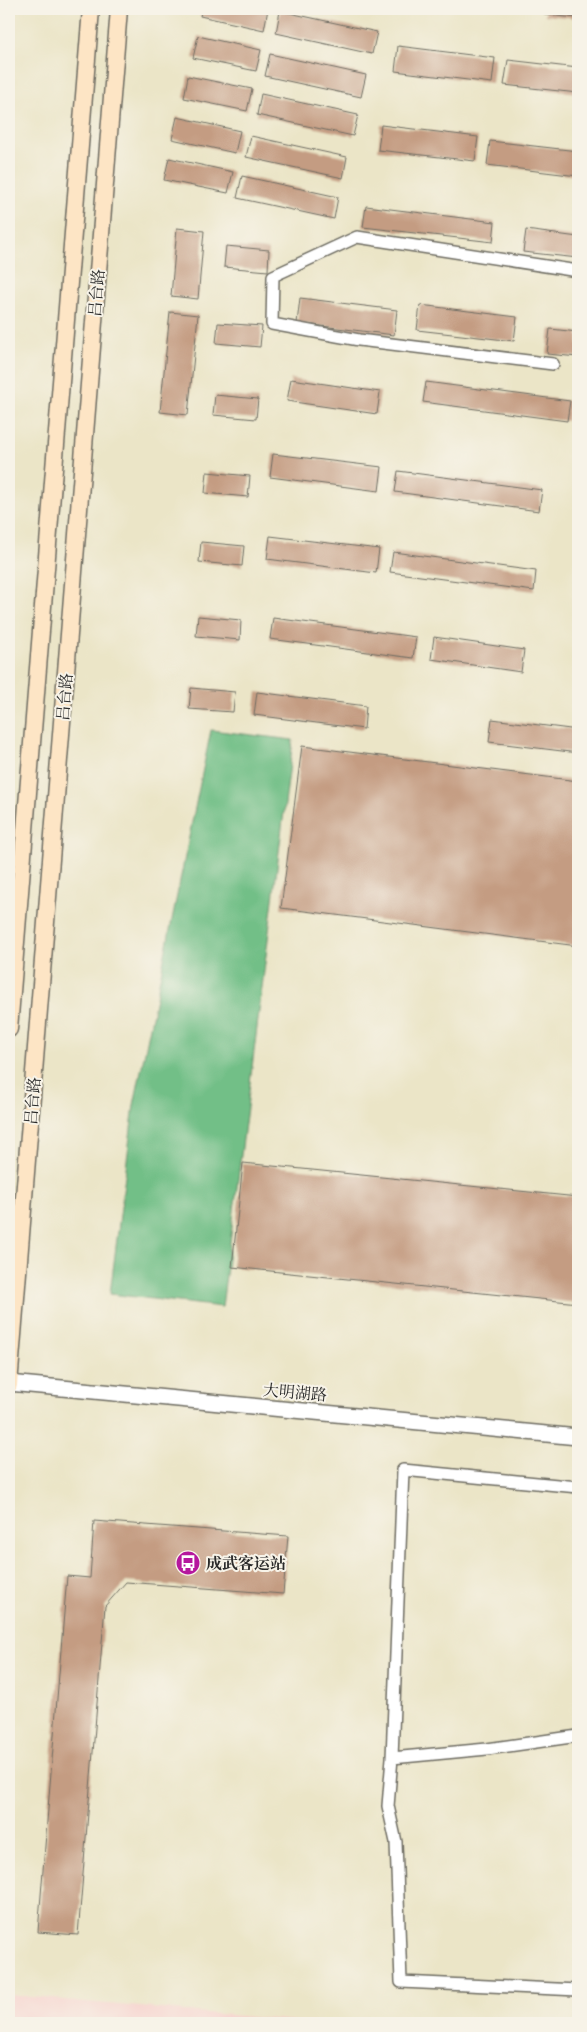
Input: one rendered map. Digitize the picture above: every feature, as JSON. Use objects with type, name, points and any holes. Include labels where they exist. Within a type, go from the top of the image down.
[{"type":"main road","name":"吕台路","points":[[9,1028],[91,9]]},
{"type":"main road","name":"吕台路","points":[[9,1384],[119,9]]},
{"type":"street","points":[[554,364],[359,340],[272,324],[273,276],[356,237],[578,271]]},
{"type":"street","name":"大明湖路","points":[[9,1384],[578,1437]]},
{"type":"street","points":[[578,1487],[403,1470],[392,1758],[388,1806],[396,1842],[401,1982],[578,1990]]},
{"type":"street","points":[[392,1758],[487,1749],[578,1736]]},
{"type":"shaded area","points":[[9,1995],[317,2023],[9,2023]]},
{"type":"green space","points":[[211,730],[293,740],[222,1307],[110,1294],[134,1105]]},
{"type":"building","points":[[202,9],[268,9],[264,30],[200,16]]},
{"type":"building","points":[[363,9],[387,9],[385,15]]},
{"type":"building","points":[[546,9],[578,9],[578,18],[545,15]]},
{"type":"building","points":[[280,11],[377,32],[372,54],[276,33]]},
{"type":"building","points":[[198,36],[261,50],[256,71],[193,58]]},
{"type":"building","points":[[398,46],[495,58],[492,83],[395,71]]},
{"type":"building","points":[[270,54],[366,75],[361,97],[265,76]]},
{"type":"building","points":[[508,60],[578,68],[578,93],[504,85]]},
{"type":"building","points":[[188,76],[252,89],[247,111],[184,98]]},
{"type":"building","points":[[261,94],[358,115],[353,136],[257,115]]},
{"type":"building","points":[[177,117],[240,131],[235,153],[172,139]]},
{"type":"building","points":[[381,125],[478,137],[475,161],[378,150]]},
{"type":"building","points":[[251,136],[347,157],[343,178],[246,157]]},
{"type":"building","points":[[490,141],[578,151],[578,176],[487,165]]},
{"type":"building","points":[[169,158],[233,172],[228,193],[164,180]]},
{"type":"building","points":[[242,176],[338,197],[334,219],[237,198]]},
{"type":"building","points":[[366,206],[495,222],[493,242],[363,227]]},
{"type":"building","points":[[177,228],[204,231],[198,299],[171,296]]},
{"type":"building","points":[[526,230],[578,237],[578,258],[523,252]]},
{"type":"building","points":[[226,246],[269,250],[268,271],[224,267]]},
{"type":"building","points":[[300,298],[397,310],[394,335],[297,323]]},
{"type":"building","points":[[420,305],[517,317],[514,341],[417,330]]},
{"type":"building","points":[[170,312],[198,315],[188,415],[160,412]]},
{"type":"building","points":[[218,323],[262,326],[260,347],[216,343]]},
{"type":"building","points":[[550,329],[578,332],[578,357],[547,354]]},
{"type":"building","points":[[291,379],[380,392],[377,414],[287,401]]},
{"type":"building","points":[[426,382],[570,401],[567,421],[423,402]]},
{"type":"building","points":[[215,395],[258,399],[256,419],[213,415]]},
{"type":"building","points":[[273,454],[382,467],[379,491],[270,477]]},
{"type":"building","points":[[398,471],[542,490],[539,511],[395,492]]},
{"type":"building","points":[[207,472],[250,476],[248,497],[205,493]]},
{"type":"building","points":[[270,536],[379,549],[376,573],[267,559]]},
{"type":"building","points":[[201,542],[244,546],[242,566],[199,562]]},
{"type":"building","points":[[393,552],[536,571],[534,591],[390,572]]},
{"type":"building","points":[[198,616],[241,620],[240,640],[196,636]]},
{"type":"building","points":[[273,618],[416,637],[413,658],[270,639]]},
{"type":"building","points":[[434,637],[524,650],[521,672],[431,659]]},
{"type":"building","points":[[191,688],[235,692],[233,712],[189,709]]},
{"type":"building","points":[[257,692],[366,706],[364,729],[254,715]]},
{"type":"building","points":[[492,719],[578,730],[578,753],[489,742]]},
{"type":"building","points":[[302,746],[578,781],[578,946],[281,908]]},
{"type":"building","points":[[243,1163],[578,1197],[578,1303],[232,1267]]},
{"type":"building","points":[[94,1521],[288,1536],[283,1594],[126,1582],[105,1606],[78,1935],[38,1932],[67,1576],[90,1578]]},
{"type":"place","name":"成武客运站","points":[[188,1563]]}]
